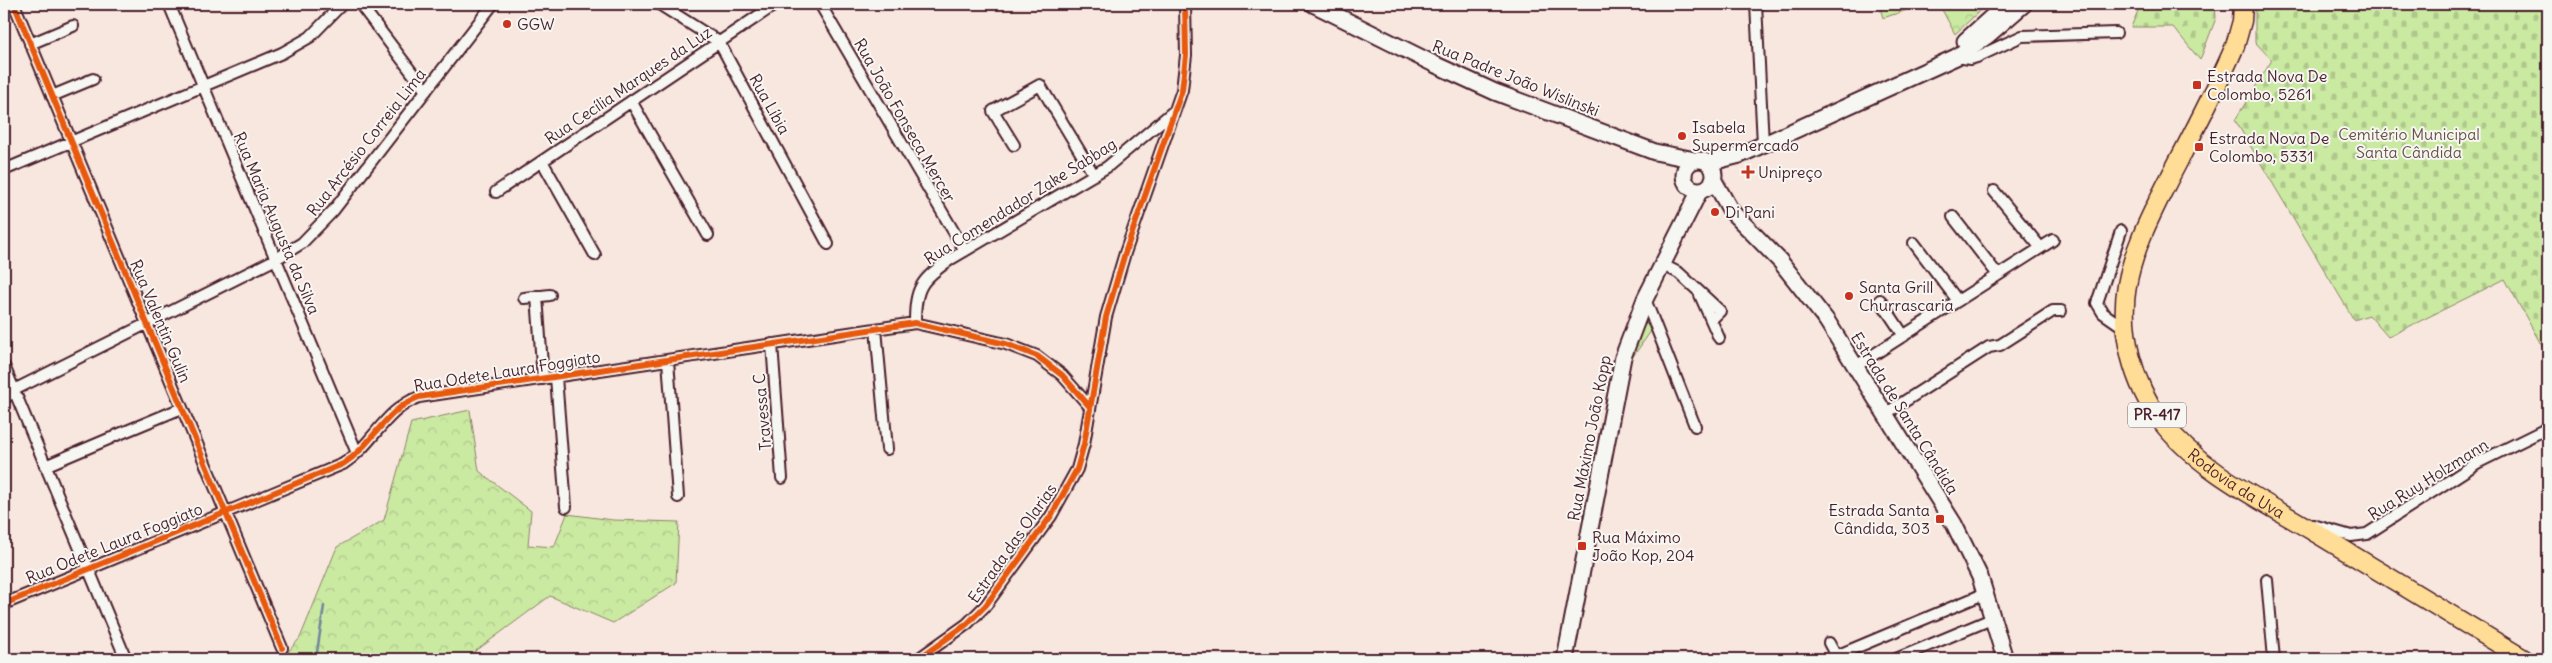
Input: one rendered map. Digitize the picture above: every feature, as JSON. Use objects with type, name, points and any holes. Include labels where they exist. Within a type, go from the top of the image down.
[{"type":"highway","name":"Rodovia da Uva","points":[[2243,4],[2235,46],[2137,246],[2127,286],[2126,329],[2138,381],[2152,408],[2162,422],[2205,463],[2291,518],[2524,659]]},
{"type":"main road","name":"Rua Padre João Wislinski","points":[[1313,4],[1473,82],[1655,152],[1708,169],[1916,74],[1956,58],[1987,36],[2023,4]]},
{"type":"main road","name":"Rua Padre João Wislinski","points":[[1916,74],[1968,38],[2006,4]]},
{"type":"main road","name":"Rua Padre João Wislinski","points":[[1655,152],[1677,168],[1691,185]]},
{"type":"main road","name":"Rua Máximo João Kopp","points":[[1565,659],[1623,357],[1645,299],[1677,233],[1691,185],[1687,165],[1708,169]]},
{"type":"main road","points":[[1691,185],[1709,187],[1708,169]]},
{"type":"main road","name":"Estrada de Santa Cândida","points":[[1708,169],[1732,211],[1791,273],[1826,321],[1856,366],[1964,541],[1986,593],[2005,659]]},
{"type":"main road","name":"Estrada de Santa Cândida","points":[[1691,185],[1732,211]]},
{"type":"street","name":"Rua Valentin Gulin","points":[[14,4],[282,648]]},
{"type":"street","name":"Rua Maria Augusta da Silva","points":[[169,4],[357,453]]},
{"type":"street","points":[[4,170],[266,61],[296,46],[323,25],[342,4]]},
{"type":"street","points":[[360,4],[426,91]]},
{"type":"street","name":"Rua Arcésio Correia Lima","points":[[4,399],[14,390],[276,259],[302,243],[333,211],[492,4]]},
{"type":"street","name":"Rua Líbia","points":[[659,4],[719,42],[828,244]]},
{"type":"street","name":"Rua Cecília Marques da Luz","points":[[496,192],[776,4]]},
{"type":"street","name":"Rua João Fonseca Mercer","points":[[820,4],[964,251]]},
{"type":"street","points":[[1176,109],[1182,90],[1186,55],[1185,4]]},
{"type":"street","points":[[1756,4],[1764,144]]},
{"type":"street","points":[[30,44],[73,26]]},
{"type":"street","points":[[1956,58],[1970,59],[2022,36],[2116,33]]},
{"type":"street","points":[[52,96],[94,79]]},
{"type":"street","points":[[1014,145],[993,111],[1040,85],[1094,175]]},
{"type":"street","points":[[631,101],[708,235]]},
{"type":"street","name":"Rua Comendador Zake Sabbag","points":[[914,323],[916,296],[923,281],[964,251],[1118,159],[1176,109]]},
{"type":"street","name":"Estrada das Olarias","points":[[918,659],[976,616],[1051,516],[1077,469],[1084,444],[1100,344],[1114,286],[1176,109]]},
{"type":"street","points":[[542,161],[595,255]]},
{"type":"street","points":[[1994,190],[2041,248]]},
{"type":"street","points":[[1953,217],[1998,275]]},
{"type":"street","points":[[2121,231],[2097,303],[2103,313],[2126,329]]},
{"type":"street","points":[[1856,366],[2053,240]]},
{"type":"street","points":[[1914,243],[1958,301]]},
{"type":"street","points":[[1662,264],[1679,273],[1720,311],[1711,320],[1718,338]]},
{"type":"street","points":[[524,298],[550,295]]},
{"type":"street","points":[[537,296],[543,379]]},
{"type":"street","points":[[1645,299],[1695,426]]},
{"type":"street","points":[[1880,300],[1904,336]]},
{"type":"street","points":[[1885,414],[1989,347],[2000,345],[2053,310],[2061,311]]},
{"type":"street","points":[[914,323],[1006,344],[1038,356],[1062,375],[1090,407]]},
{"type":"street","name":"Rua Odete Laura Foggiato","points":[[4,604],[343,464],[357,453],[389,416],[406,402],[419,397],[914,323]]},
{"type":"street","points":[[876,329],[887,449]]},
{"type":"street","name":"Travessa C","points":[[772,344],[782,478]]},
{"type":"street","points":[[668,360],[678,497]]},
{"type":"street","points":[[4,366],[126,659]]},
{"type":"street","points":[[556,377],[566,506]]},
{"type":"street","points":[[45,466],[182,408]]},
{"type":"street","name":"Rua Ruy Holzmann","points":[[2291,518],[2351,536],[2367,534],[2477,464],[2548,428]]},
{"type":"street","points":[[2267,580],[2274,659]]},
{"type":"street","points":[[1829,643],[1836,656],[1944,609],[1951,608],[1986,593]]},
{"type":"street","points":[[1896,659],[1994,618]]},
{"type":"green space","points":[[1879,4],[1905,4],[1907,10],[1883,18]]},
{"type":"green space","points":[[1939,4],[1987,4],[1955,34]]},
{"type":"green space","points":[[2141,4],[2215,4],[2216,18],[2200,60],[2173,27],[2131,27]]},
{"type":"green space","name":"Cemitério Municipal Santa Cândida","points":[[2255,4],[2548,4],[2548,357],[2505,279],[2388,337],[2369,315],[2354,320],[2235,120],[2272,60],[2255,42]]},
{"type":"green space","points":[[1645,319],[1651,331],[1632,358],[1631,352]]},
{"type":"green space","points":[[470,410],[479,471],[531,511],[528,545],[554,547],[567,514],[613,520],[679,522],[676,583],[613,623],[550,596],[465,659],[282,659],[300,638],[337,547],[384,520],[411,423]]},
{"type":"waterway","points":[[316,659],[324,606]]},
{"type":"cycle path","points":[[14,4],[282,648]]},
{"type":"cycle path","points":[[918,659],[967,624],[986,605],[1051,516],[1077,469],[1084,444],[1106,317],[1125,253],[1182,90],[1186,55],[1185,4]]},
{"type":"cycle path","points":[[4,604],[343,464],[363,447],[397,410],[419,397],[915,323],[1006,344],[1037,356],[1062,375],[1090,407]]},
{"type":"place","name":"GGW","points":[[507,24]]},
{"type":"place","name":"Estrada Nova De Colombo, 5261","points":[[2197,85]]},
{"type":"place","name":"Isabela Supermercado","points":[[1682,136]]},
{"type":"place","name":"Estrada Nova De Colombo, 5331","points":[[2199,147]]},
{"type":"place","name":"Unipreço","points":[[1748,172]]},
{"type":"place","name":"Di Pani","points":[[1715,212]]},
{"type":"place","name":"Santa Grill Churrascaria","points":[[1849,296]]},
{"type":"place","name":"Estrada Santa Cândida, 303","points":[[1940,519]]},
{"type":"place","name":"Rua Máximo João Kop, 204","points":[[1582,546]]}]
